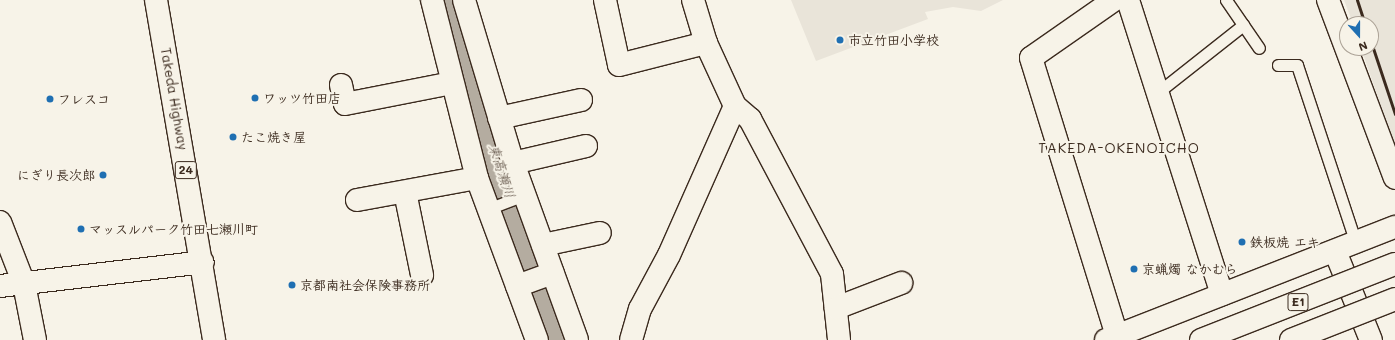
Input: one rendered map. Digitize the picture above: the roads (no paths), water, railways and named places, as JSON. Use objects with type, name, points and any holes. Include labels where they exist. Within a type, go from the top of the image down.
[{"type":"main road","name":"Takeda Highway","points":[[156,0],[203,262],[214,340]]},
{"type":"main road","points":[[432,0],[477,178],[537,340]]},
{"type":"main road","points":[[464,0],[513,163],[577,340]]},
{"type":"main road","points":[[605,0],[619,65],[706,43]]},
{"type":"main road","points":[[693,0],[706,43],[735,106],[750,118],[832,274],[839,340]]},
{"type":"main road","points":[[1114,0],[1031,58],[1111,338],[1395,227]]},
{"type":"main road","points":[[1128,0],[1222,294]]},
{"type":"main road","points":[[1328,0],[1395,178]]},
{"type":"main road","points":[[341,85],[344,104],[452,82]]},
{"type":"main road","points":[[499,118],[581,100]]},
{"type":"main road","points":[[631,340],[640,309],[669,255],[735,106]]},
{"type":"main road","points":[[513,163],[586,146]]},
{"type":"main road","points":[[357,200],[477,178]]},
{"type":"main road","points":[[405,192],[422,275]]},
{"type":"main road","points":[[0,222],[24,284],[35,340]]},
{"type":"main road","points":[[542,245],[600,233]]},
{"type":"main road","points":[[1335,251],[1371,340]]},
{"type":"main road","points":[[0,286],[203,262]]},
{"type":"main road","name":"E1","points":[[1201,340],[1395,264]]},
{"type":"main road","points":[[517,286],[553,273]]},
{"type":"main road","points":[[836,308],[901,283]]},
{"type":"main road","points":[[1291,340],[1395,299]]},
{"type":"lane","points":[[1226,0],[1259,48]]},
{"type":"lane","points":[[1157,93],[1243,24]]},
{"type":"lane","points":[[1278,65],[1297,65],[1356,243]]},
{"type":"lane","points":[[488,208],[525,195]]},
{"type":"waterway","name":"東高瀬川","points":[[451,0],[499,164],[561,340]]},
{"type":"railway","points":[[1357,0],[1362,16]]},
{"type":"railway","points":[[1376,56],[1395,114]]},
{"type":"place","name":"市立竹田小学校","points":[[840,40]]},
{"type":"place","name":"ワッツ竹田店","points":[[255,98]]},
{"type":"place","name":"フレスコ","points":[[50,99]]},
{"type":"place","name":"たこ焼き屋","points":[[233,137]]},
{"type":"place","name":"にぎり長次郎","points":[[103,175]]},
{"type":"place","name":"マッスルパーク竹田七瀬川町","points":[[81,229]]},
{"type":"place","name":"鉄板焼 エキ","points":[[1242,242]]},
{"type":"place","name":"京蝋燭 なかむら","points":[[1134,269]]},
{"type":"place","name":"京都南社会保険事務所","points":[[292,285]]},
{"type":"district","name":"TAKEDA-OKENOICHO","points":[[1119,148]]}]
